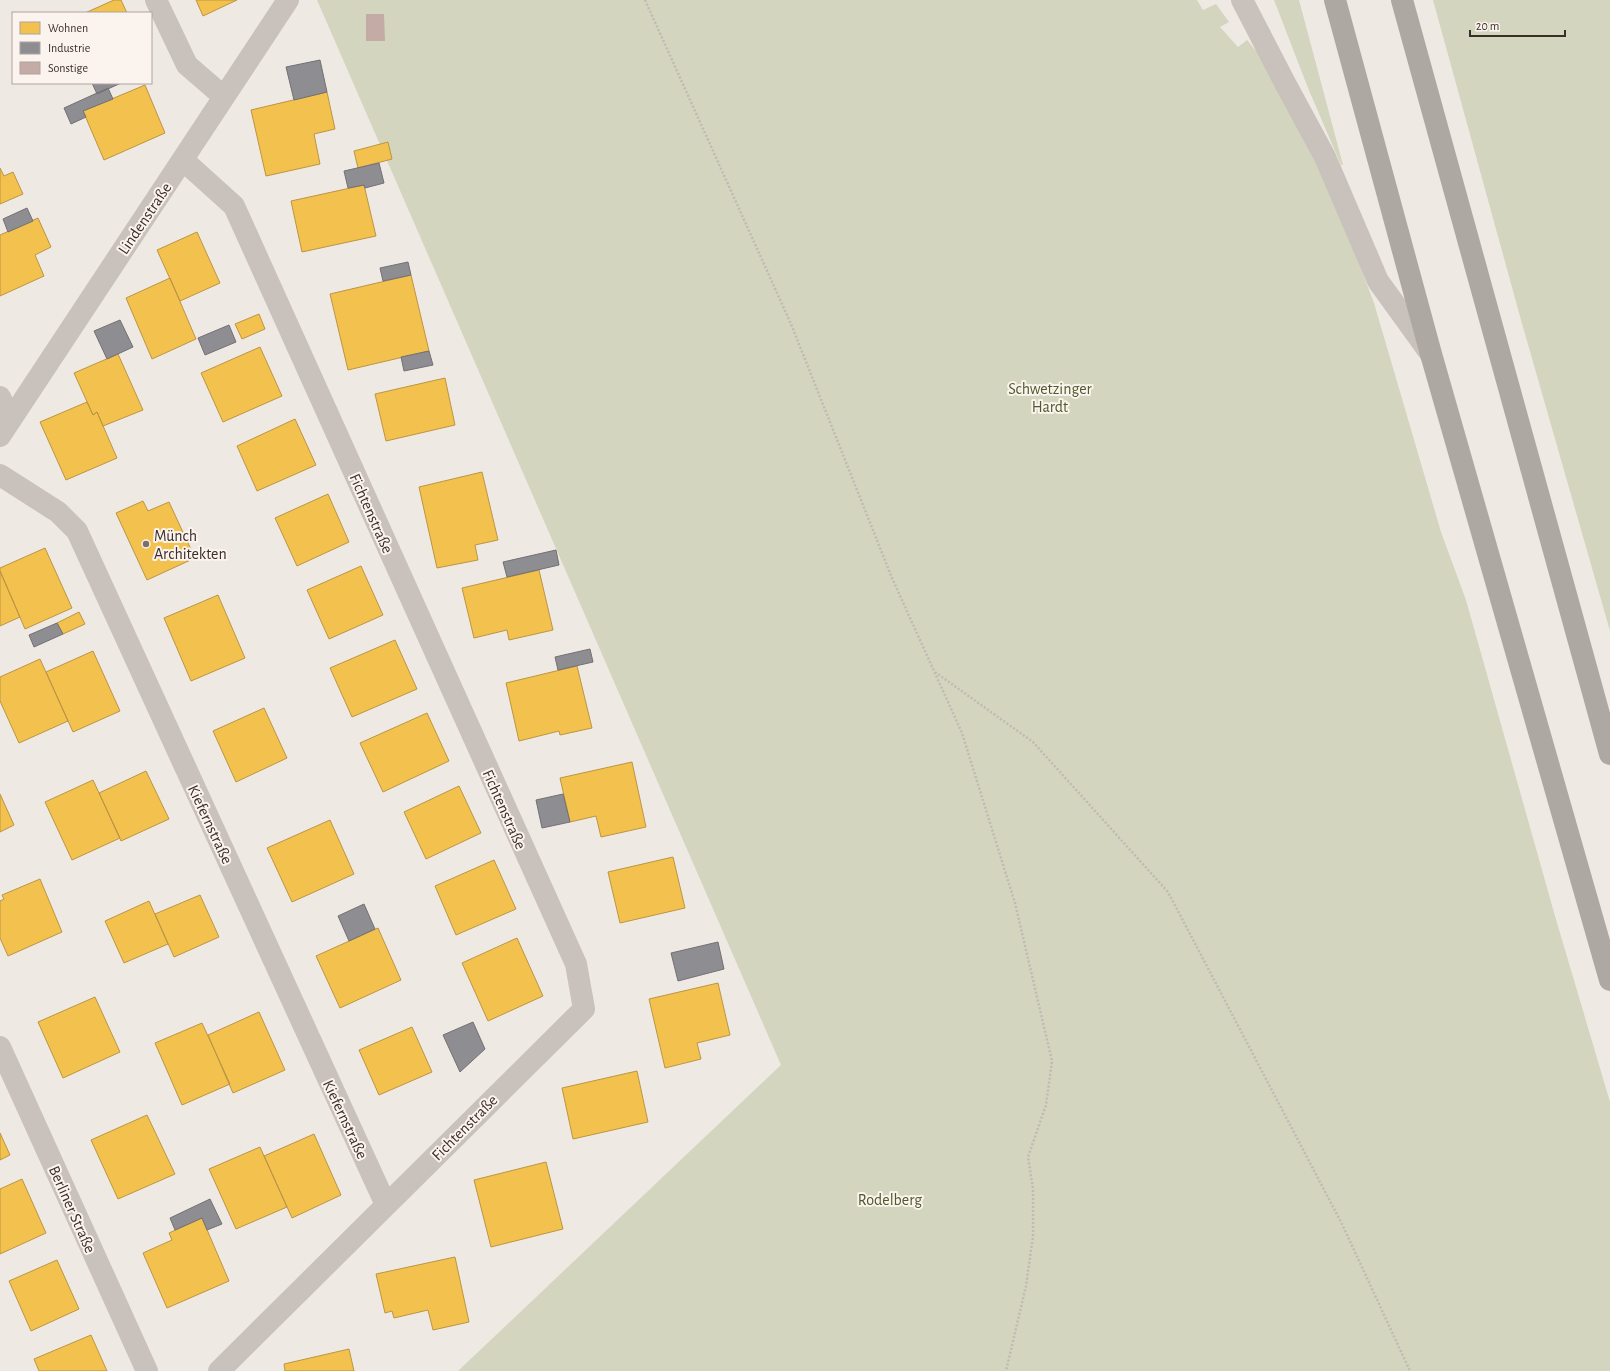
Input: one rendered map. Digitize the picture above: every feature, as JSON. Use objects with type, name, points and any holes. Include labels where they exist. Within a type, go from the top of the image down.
[{"type":"highway","points":[[1334,0],[1431,354],[1610,980]]},
{"type":"highway","points":[[1402,0],[1610,754]]},
{"type":"street","points":[[156,0],[187,65],[224,97]]},
{"type":"street","name":"Lindenstraße","points":[[5,428],[288,0]]},
{"type":"street","points":[[1242,0],[1325,157],[1378,281],[1431,354]]},
{"type":"street","name":"Fichtenstraße","points":[[183,160],[234,206],[572,957],[577,972],[584,1009],[219,1371]]},
{"type":"street","points":[[0,397],[5,428]]},
{"type":"street","name":"Kiefernstraße","points":[[0,475],[58,512],[77,531],[386,1205]]},
{"type":"street","name":"Berliner Straße","points":[[0,1047],[147,1371]]},
{"type":"path","points":[[645,0],[791,324],[892,578],[962,733],[1010,889],[1025,944],[1052,1060],[1046,1105],[1028,1157],[1033,1189],[1033,1236],[1026,1286],[1006,1371]]},
{"type":"path","points":[[934,672],[1033,742],[1168,892],[1342,1224],[1410,1371]]},
{"type":"green space","name":"Schwetzinger Hardt","points":[[317,0],[1197,0],[1203,10],[1216,4],[1229,22],[1220,27],[1238,47],[1247,40],[1261,57],[1304,134],[1352,245],[1374,303],[1441,532],[1466,600],[1555,916],[1610,1102],[1610,1371],[458,1371],[781,1065]]},
{"type":"green space","points":[[1274,0],[1299,0],[1343,165],[1341,165],[1308,88]]},
{"type":"green space","points":[[1433,0],[1610,0],[1610,631],[1521,320]]},
{"type":"building: Wohnen","points":[[114,0],[121,0],[127,12],[87,12]]},
{"type":"building: Wohnen","points":[[196,0],[237,0],[203,16]]},
{"type":"building: Wohnen","points":[[145,85],[165,133],[104,160],[83,111]]},
{"type":"building: Wohnen","points":[[327,92],[335,129],[314,134],[320,164],[266,176],[251,110]]},
{"type":"building: Wohnen","points":[[388,142],[392,159],[358,168],[354,151]]},
{"type":"building: Wohnen","points":[[0,168],[4,176],[13,172],[23,194],[0,204]]},
{"type":"building: Wohnen","points":[[364,185],[376,236],[302,252],[291,201]]},
{"type":"building: Wohnen","points":[[38,218],[51,247],[35,255],[44,276],[0,296],[0,235]]},
{"type":"building: Wohnen","points":[[197,232],[220,283],[180,301],[157,250]]},
{"type":"building: Wohnen","points":[[411,275],[429,351],[348,370],[330,294]]},
{"type":"building: Wohnen","points":[[170,278],[196,339],[152,359],[126,298]]},
{"type":"building: Wohnen","points":[[259,314],[265,329],[242,339],[235,324]]},
{"type":"building: Wohnen","points":[[260,347],[282,396],[223,422],[201,373]]},
{"type":"building: Wohnen","points":[[118,354],[143,410],[103,426],[97,412],[93,415],[74,373]]},
{"type":"building: Wohnen","points":[[445,378],[455,425],[386,441],[375,394]]},
{"type":"building: Wohnen","points":[[87,402],[93,415],[97,412],[117,458],[66,480],[40,422]]},
{"type":"building: Wohnen","points":[[295,419],[316,465],[257,491],[237,446]]},
{"type":"building: Wohnen","points":[[482,472],[498,540],[475,545],[478,560],[437,568],[419,487]]},
{"type":"building: Wohnen","points":[[328,494],[349,542],[297,566],[275,518]]},
{"type":"building: Wohnen","points":[[143,501],[148,511],[169,502],[195,558],[147,580],[116,513]]},
{"type":"building: Wohnen","points":[[45,548],[72,608],[25,629],[0,568]]},
{"type":"building: Wohnen","points":[[361,566],[383,615],[329,639],[307,590]]},
{"type":"building: Wohnen","points":[[539,570],[553,630],[509,640],[507,630],[474,638],[462,588]]},
{"type":"building: Wohnen","points":[[0,571],[20,617],[0,626]]},
{"type":"building: Wohnen","points":[[218,595],[245,658],[191,681],[164,618]]},
{"type":"building: Wohnen","points":[[79,612],[85,624],[63,634],[57,623]]},
{"type":"building: Wohnen","points":[[395,640],[417,689],[352,717],[330,668]]},
{"type":"building: Wohnen","points":[[93,651],[120,711],[73,732],[46,672]]},
{"type":"building: Wohnen","points":[[40,659],[68,721],[19,743],[0,701],[0,677]]},
{"type":"building: Wohnen","points":[[577,666],[592,728],[560,735],[559,731],[519,741],[506,683]]},
{"type":"building: Wohnen","points":[[264,708],[287,758],[236,782],[213,731]]},
{"type":"building: Wohnen","points":[[427,713],[449,761],[383,792],[360,743]]},
{"type":"building: Wohnen","points":[[632,762],[646,827],[601,837],[596,816],[570,822],[560,778]]},
{"type":"building: Wohnen","points":[[146,771],[169,819],[121,841],[99,793]]},
{"type":"building: Wohnen","points":[[93,780],[120,838],[72,860],[45,802]]},
{"type":"building: Wohnen","points":[[459,786],[481,833],[426,859],[404,812]]},
{"type":"building: Wohnen","points":[[0,794],[14,825],[0,832]]},
{"type":"building: Wohnen","points":[[330,820],[354,874],[292,902],[267,848]]},
{"type":"building: Wohnen","points":[[673,857],[685,908],[620,923],[608,872]]},
{"type":"building: Wohnen","points":[[494,860],[516,909],[456,935],[435,886]]},
{"type":"building: Wohnen","points":[[40,879],[62,932],[8,956],[0,938],[0,901],[4,899],[2,895]]},
{"type":"building: Wohnen","points":[[200,895],[219,937],[174,957],[155,914]]},
{"type":"building: Wohnen","points":[[149,901],[168,944],[124,963],[105,921]]},
{"type":"building: Wohnen","points":[[378,928],[401,980],[340,1008],[316,956]]},
{"type":"building: Wohnen","points":[[517,938],[543,996],[488,1021],[462,963]]},
{"type":"building: Wohnen","points":[[718,983],[730,1035],[697,1043],[701,1059],[665,1068],[649,999]]},
{"type":"building: Wohnen","points":[[95,997],[120,1052],[63,1078],[38,1022]]},
{"type":"building: Wohnen","points":[[259,1012],[285,1070],[233,1093],[208,1035]]},
{"type":"building: Wohnen","points":[[202,1023],[230,1084],[182,1105],[155,1043]]},
{"type":"building: Wohnen","points":[[412,1027],[432,1072],[379,1095],[359,1050]]},
{"type":"building: Wohnen","points":[[637,1071],[648,1122],[573,1139],[562,1088]]},
{"type":"building: Wohnen","points":[[147,1115],[175,1174],[118,1199],[91,1140]]},
{"type":"building: Wohnen","points":[[0,1133],[10,1155],[0,1160]]},
{"type":"building: Wohnen","points":[[314,1134],[341,1195],[292,1218],[264,1156]]},
{"type":"building: Wohnen","points":[[260,1147],[287,1207],[236,1229],[209,1169]]},
{"type":"building: Wohnen","points":[[546,1162],[563,1229],[491,1247],[474,1180]]},
{"type":"building: Wohnen","points":[[22,1179],[46,1233],[0,1254],[0,1189]]},
{"type":"building: Wohnen","points":[[202,1218],[229,1281],[167,1308],[143,1253],[172,1240],[169,1233]]},
{"type":"building: Wohnen","points":[[455,1257],[469,1322],[433,1330],[428,1310],[394,1318],[392,1311],[385,1313],[376,1274]]},
{"type":"building: Wohnen","points":[[57,1260],[79,1309],[31,1331],[9,1281]]},
{"type":"building: Wohnen","points":[[91,1335],[107,1371],[39,1371],[34,1359]]},
{"type":"building: Wohnen","points":[[349,1349],[354,1371],[285,1371],[284,1364]]},
{"type":"building: Industrie","points":[[320,60],[327,92],[294,100],[286,67]]},
{"type":"building: Industrie","points":[[92,84],[119,84],[97,94]]},
{"type":"building: Industrie","points":[[108,88],[113,99],[83,111],[86,117],[71,124],[64,108]]},
{"type":"building: Industrie","points":[[379,163],[384,183],[365,188],[364,185],[348,188],[344,171]]},
{"type":"building: Industrie","points":[[27,208],[33,221],[8,232],[3,219]]},
{"type":"building: Industrie","points":[[408,262],[411,275],[383,281],[380,268]]},
{"type":"building: Industrie","points":[[120,320],[133,347],[107,359],[94,331]]},
{"type":"building: Industrie","points":[[229,325],[236,342],[205,355],[198,338]]},
{"type":"building: Industrie","points":[[429,351],[433,365],[404,371],[401,357]]},
{"type":"building: Industrie","points":[[556,550],[559,565],[507,577],[503,562]]},
{"type":"building: Industrie","points":[[57,623],[63,634],[34,647],[29,635]]},
{"type":"building: Industrie","points":[[590,649],[593,662],[558,670],[555,657]]},
{"type":"building: Industrie","points":[[563,794],[570,822],[542,828],[536,800]]},
{"type":"building: Industrie","points":[[364,904],[375,929],[349,941],[338,916]]},
{"type":"building: Industrie","points":[[718,942],[724,969],[678,981],[671,953]]},
{"type":"building: Industrie","points":[[473,1022],[485,1049],[460,1072],[443,1035]]},
{"type":"building: Industrie","points":[[210,1199],[222,1224],[207,1230],[202,1218],[175,1230],[170,1218]]},
{"type":"building: Sonstige","points":[[366,14],[384,14],[385,41],[366,41]]},
{"type":"place","name":"Münch Architekten","points":[[146,544]]},
{"type":"park label","name":"Rodelberg","points":[[890,1199]]}]
